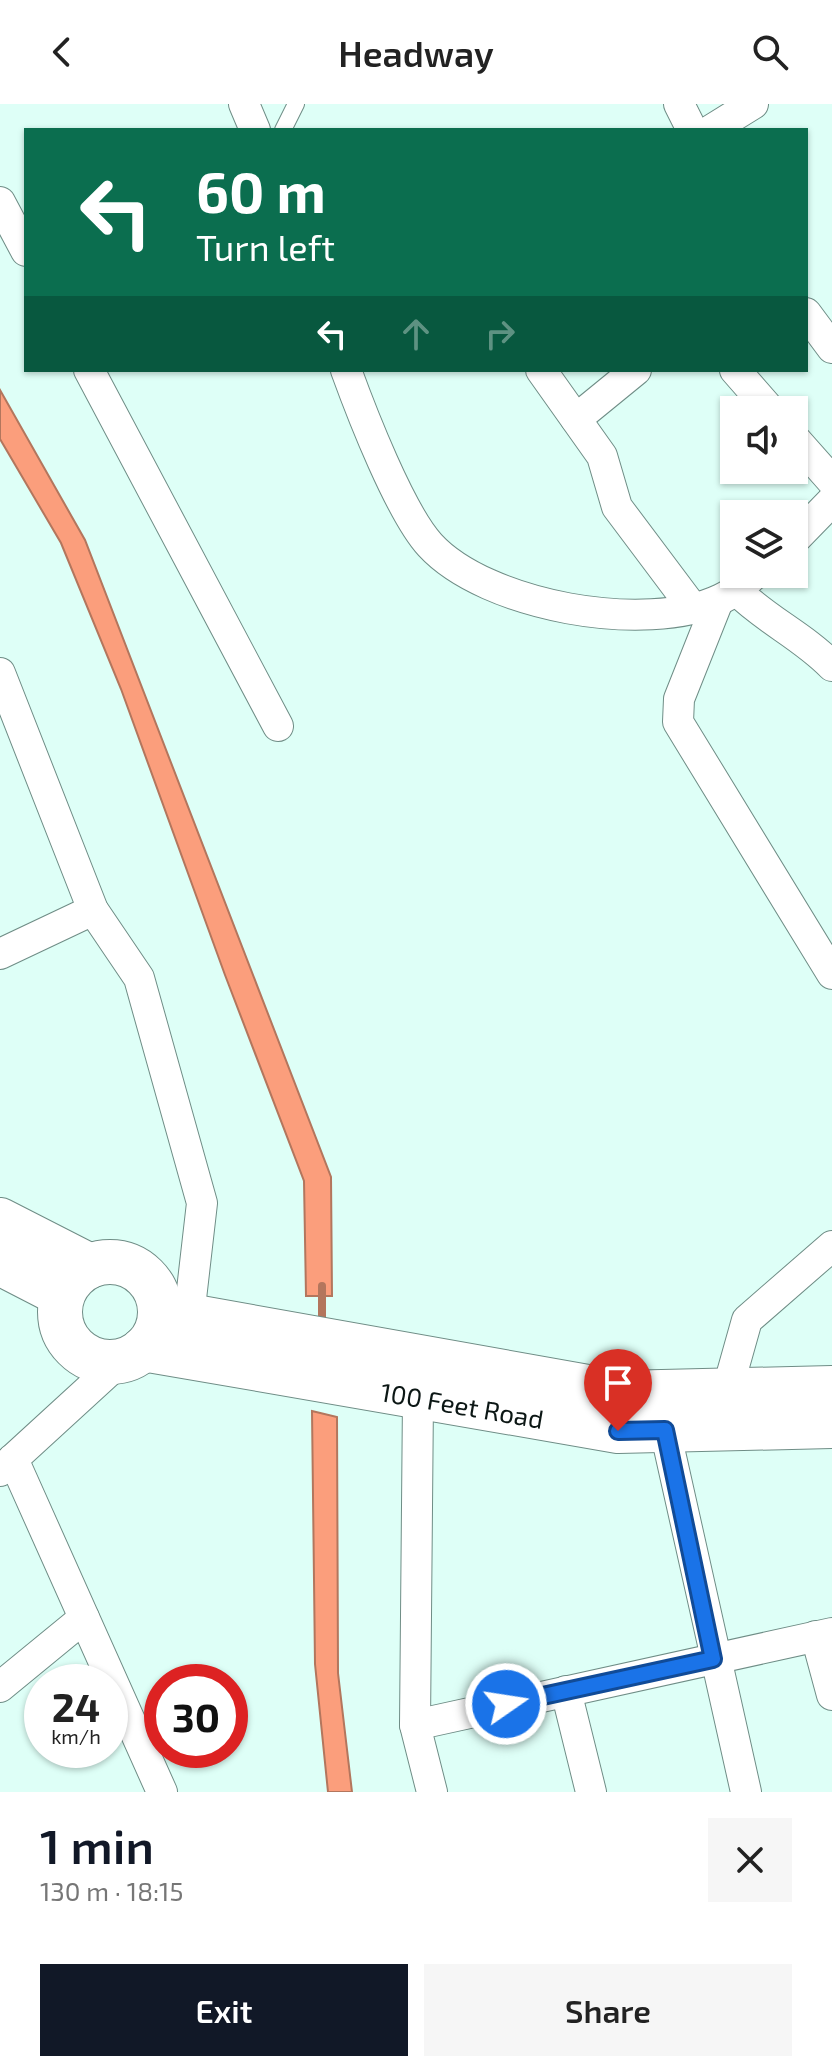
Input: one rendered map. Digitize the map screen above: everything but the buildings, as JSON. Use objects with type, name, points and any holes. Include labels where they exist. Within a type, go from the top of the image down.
[{"type":"main road","points":[[0,1220],[76,1280]]},
{"type":"main road","points":[[0,1263],[76,1280],[117,1261],[143,1273],[159,1297],[153,1335]]},
{"type":"main road","name":"100 Feet Road","points":[[76,1280],[59,1315],[69,1342],[91,1359],[153,1335],[290,1355],[420,1379],[618,1431],[832,1426]]},
{"type":"main road","name":"100 Feet Road","points":[[420,1379],[621,1393],[832,1388]]},
{"type":"street","points":[[244,104],[254,128]]},
{"type":"street","points":[[679,104],[691,128]]},
{"type":"street","points":[[714,128],[753,104]]},
{"type":"street","points":[[0,202],[24,247]]},
{"type":"street","points":[[808,316],[832,348]]},
{"type":"street","points":[[90,372],[278,726]]},
{"type":"street","points":[[347,372],[411,515],[429,544],[453,563],[500,591],[578,612],[634,615],[725,593]]},
{"type":"street","points":[[542,372],[602,456],[617,507],[725,593],[807,641],[832,666]]},
{"type":"street","points":[[576,419],[634,372]]},
{"type":"street","points":[[737,372],[758,396]]},
{"type":"street","points":[[808,454],[832,481]]},
{"type":"street","points":[[808,526],[832,501]]},
{"type":"street","points":[[725,593],[679,699],[678,722],[832,974]]},
{"type":"street","points":[[0,675],[93,910],[139,978],[202,1203],[153,1335],[6,1465],[84,1618],[162,1792]]},
{"type":"street","points":[[0,954],[93,910]]},
{"type":"street","points":[[727,1391],[747,1320],[832,1246]]},
{"type":"street","points":[[420,1379],[415,1725],[432,1792]]},
{"type":"street","points":[[665,1430],[713,1659],[746,1792]]},
{"type":"street","points":[[0,1687],[84,1618]]},
{"type":"street","points":[[415,1725],[824,1634],[832,1695]]},
{"type":"street","points":[[566,1691],[591,1792]]},
{"type":"lane","points":[[284,128],[296,104]]},
{"type":"shaded area","points":[[0,390],[85,540],[331,1177],[332,1296],[306,1296],[304,1181],[121,689],[61,543],[0,439]]},
{"type":"shaded area","points":[[312,1411],[337,1417],[338,1673],[352,1792],[328,1792],[315,1664]]},
{"type":"waterway","points":[[322,1286],[322,1325]]},
{"type":"route","points":[[506,1704],[713,1659],[665,1430],[618,1431]]}]
